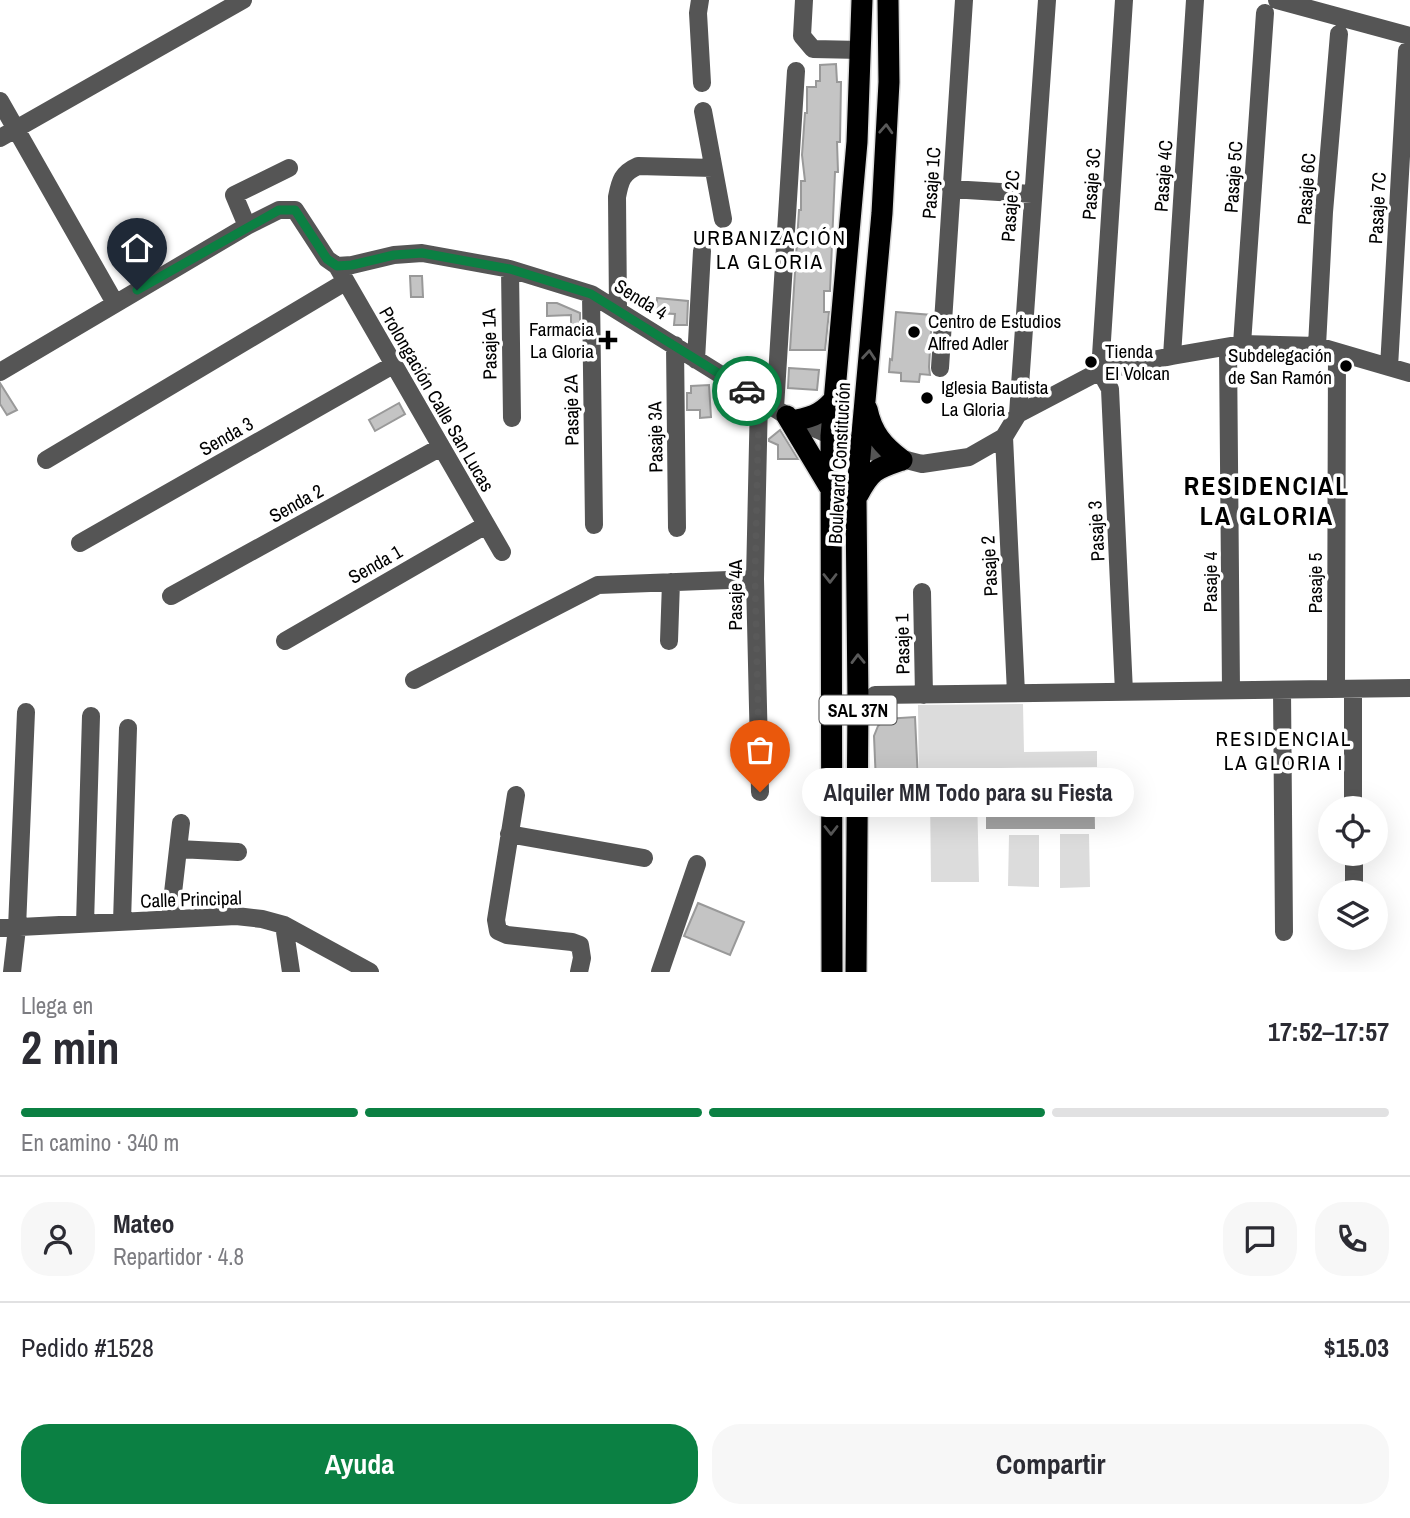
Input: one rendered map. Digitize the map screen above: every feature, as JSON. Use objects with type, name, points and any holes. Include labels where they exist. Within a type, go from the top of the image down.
[{"type":"highway","name":"Boulevard Constitución","points":[[832,972],[831,436],[857,142],[862,0]]},
{"type":"highway","name":"Boulevard Constitución","points":[[856,972],[856,500],[882,213],[889,82],[888,0]]},
{"type":"highway","points":[[786,415],[811,418],[826,410],[836,397]]},
{"type":"highway","points":[[865,398],[875,435],[886,449],[902,460]]},
{"type":"highway","points":[[786,415],[830,488]]},
{"type":"highway","points":[[856,500],[869,475],[902,460]]},
{"type":"street","points":[[7,134],[243,0]]},
{"type":"street","points":[[699,0],[702,83]]},
{"type":"street","points":[[804,0],[802,36],[813,49],[861,50]]},
{"type":"street","name":"Pasaje 1C","points":[[940,368],[964,0]]},
{"type":"street","name":"Pasaje 2C","points":[[1018,414],[1047,0]]},
{"type":"street","name":"Pasaje 3C","points":[[1100,371],[1124,0]]},
{"type":"street","name":"Pasaje 4C","points":[[1172,356],[1195,0]]},
{"type":"street","points":[[1271,6],[1409,44]]},
{"type":"street","name":"Pasaje 5C","points":[[1235,346],[1271,6]]},
{"type":"street","name":"Pasaje 6C","points":[[1317,346],[1324,212],[1339,34]]},
{"type":"street","name":"Pasaje 7C","points":[[1389,366],[1409,44]]},
{"type":"street","points":[[786,415],[796,71]]},
{"type":"street","points":[[0,101],[7,134],[115,303]]},
{"type":"street","points":[[703,111],[723,219]]},
{"type":"street","points":[[618,309],[617,197],[620,181],[627,171],[638,166],[713,168]]},
{"type":"street","points":[[0,372],[247,226],[234,195],[289,168]]},
{"type":"street","points":[[951,189],[1032,194]]},
{"type":"street","name":"Prolongación Calle San Lucas","points":[[247,226],[279,210],[295,210],[327,259],[341,274],[502,552]]},
{"type":"street","points":[[696,360],[702,251]]},
{"type":"street","name":"Senda 4","points":[[46,460],[352,265],[394,255],[422,253],[510,269],[591,294],[786,415],[859,448],[922,464],[969,457],[1004,437]]},
{"type":"street","name":"Pasaje 1A","points":[[510,269],[512,418]]},
{"type":"street","name":"Pasaje 2A","points":[[591,294],[594,525]]},
{"type":"street","name":"Pasaje 3A","points":[[674,345],[677,528]]},
{"type":"street","points":[[1004,437],[1018,414],[1100,371],[1235,346],[1317,346],[1410,373]]},
{"type":"street","name":"Pasaje 4","points":[[1231,690],[1235,346]]},
{"type":"street","name":"Pasaje 5","points":[[1337,352],[1345,689],[1352,796]]},
{"type":"street","name":"Senda 3","points":[[80,543],[393,365]]},
{"type":"street","name":"Pasaje 3","points":[[1100,371],[1110,389],[1124,692]]},
{"type":"street","name":"Pasaje 4A","points":[[759,399],[755,579],[760,792]]},
{"type":"street","name":"Pasaje 2","points":[[1004,437],[1016,693]]},
{"type":"street","name":"Senda 2","points":[[171,596],[441,447]]},
{"type":"street","name":"Senda 1","points":[[285,640],[486,525]]},
{"type":"street","points":[[414,680],[598,585],[755,579]]},
{"type":"street","points":[[669,641],[670,582]]},
{"type":"street","name":"Pasaje 1","points":[[922,592],[924,695]]},
{"type":"street","points":[[875,695],[1410,688]]},
{"type":"street","points":[[1282,690],[1284,932]]},
{"type":"street","points":[[12,972],[8,928],[26,712]]},
{"type":"street","points":[[85,924],[91,716]]},
{"type":"street","points":[[122,922],[128,728]]},
{"type":"street","points":[[516,795],[496,920],[498,931],[507,935],[580,945],[582,958],[579,972]]},
{"type":"street","points":[[170,919],[181,822]]},
{"type":"street","points":[[509,834],[644,858]]},
{"type":"street","points":[[178,849],[238,852]]},
{"type":"street","points":[[660,972],[698,864]]},
{"type":"street","name":"Calle Principal","points":[[8,928],[236,916],[262,919],[284,925],[370,972]]},
{"type":"street","points":[[284,925],[291,972]]},
{"type":"shaded area","points":[[1023,704],[1024,752],[1097,751],[1097,767],[999,768],[989,787],[919,787],[918,705]]},
{"type":"shaded area","points":[[1094,770],[1095,829],[986,829],[986,794],[1002,771]]},
{"type":"shaded area","points":[[977,793],[979,882],[931,882],[930,794]]},
{"type":"shaded area","points":[[1060,834],[1089,834],[1090,887],[1060,888]]},
{"type":"shaded area","points":[[1009,835],[1039,835],[1039,887],[1008,886]]},
{"type":"building","points":[[836,64],[837,82],[841,82],[840,142],[837,142],[838,172],[835,172],[830,291],[824,291],[824,312],[829,312],[825,350],[790,350],[801,181],[805,181],[802,155],[807,87],[816,87],[816,81],[820,81],[820,65]]},
{"type":"building","points":[[410,276],[422,276],[423,297],[411,297]]},
{"type":"building","points":[[657,298],[688,301],[687,325],[674,325],[675,314],[656,313]]},
{"type":"building","points":[[547,303],[557,303],[580,313],[580,327],[571,327],[571,315],[547,316]]},
{"type":"building","points":[[896,312],[932,315],[930,375],[920,374],[919,382],[901,381],[901,373],[889,372]]},
{"type":"building","points":[[789,368],[819,370],[817,390],[788,388]]},
{"type":"building","points":[[0,383],[17,410],[7,415],[0,404]]},
{"type":"building","points":[[709,385],[711,417],[700,418],[700,410],[687,410],[687,393],[691,393],[691,386]]},
{"type":"building","points":[[399,403],[405,414],[375,431],[369,420]]},
{"type":"building","points":[[780,430],[798,459],[778,459],[778,445],[769,439]]},
{"type":"building","points":[[915,717],[918,781],[876,783],[874,736],[878,726],[885,719]]},
{"type":"building","points":[[698,903],[744,922],[730,955],[684,936]]},
{"type":"way so far","points":[[747,391],[759,399],[755,579],[760,792]]},
{"type":"place","name":"Centro de Estudios Alfred Adler","points":[[914,332]]},
{"type":"place","name":"Farmacia La Gloria","points":[[608,340]]},
{"type":"place","name":"Tienda El Volcan","points":[[1091,362]]},
{"type":"place","name":"Subdelegación de San Ramón","points":[[1346,366]]},
{"type":"place","name":"Iglesia Bautista La Gloria","points":[[927,398]]},
{"type":"place","name":"Alquiler MM Todo para su Fiesta","points":[[760,792]]},
{"type":"district","name":"URBANIZACIÓN LA GLORIA","points":[[770,249]]},
{"type":"district","name":"RESIDENCIAL LA GLORIA","points":[[1267,500]]},
{"type":"district","name":"RESIDENCIAL LA GLORIA I","points":[[1284,750]]},
{"type":"route","points":[[137,290],[247,226],[279,210],[295,210],[327,259],[337,266],[394,255],[422,253],[510,269],[591,294],[747,391]]}]
